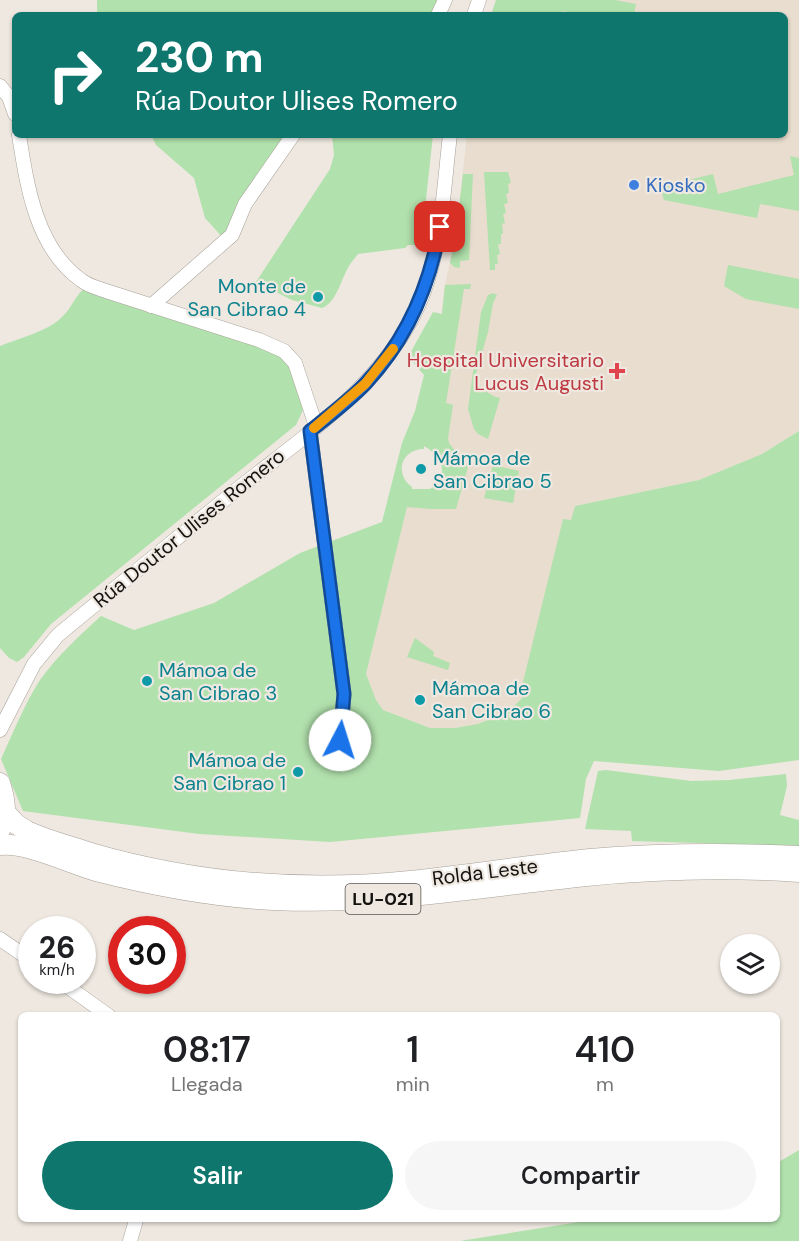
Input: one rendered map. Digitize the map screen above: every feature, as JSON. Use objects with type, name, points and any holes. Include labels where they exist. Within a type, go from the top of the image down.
[{"type":"highway","name":"Rolda Leste","points":[[0,783],[5,798],[3,821],[16,824],[27,831],[106,857],[172,872],[251,883],[320,886],[381,884],[579,861],[703,853],[799,856]]},
{"type":"highway","name":"Rolda Leste","points":[[0,845],[18,846],[93,870],[176,890],[226,897],[286,901],[389,899],[585,876],[650,871],[799,872]]},
{"type":"street","points":[[0,86],[9,97],[12,106]]},
{"type":"street","points":[[19,138],[25,174],[50,249],[82,282],[259,340],[284,351],[295,363],[313,428],[344,694],[340,740]]},
{"type":"street","points":[[152,306],[232,235],[245,204],[291,138]]},
{"type":"street","name":"Rúa Doutor Ulises Romero","points":[[0,730],[34,664],[58,635],[313,428],[365,384],[388,356],[419,303],[437,248],[450,138]]},
{"type":"street","points":[[0,939],[18,951]]},
{"type":"street","points":[[78,994],[103,1012]]},
{"type":"street","points":[[130,1241],[135,1222]]},
{"type":"shaded area","name":"Hospital Universitario Lucus Augusti","points":[[496,0],[799,0],[799,431],[762,454],[699,480],[575,506],[542,634],[522,698],[509,711],[478,724],[455,728],[430,728],[383,710],[376,700],[366,674],[411,489],[430,489],[440,480],[443,472],[438,456],[424,446],[445,285],[456,233],[467,138],[788,138],[788,12],[492,12]]},
{"type":"green space","points":[[97,0],[438,0],[434,12],[97,12]]},
{"type":"green space","points":[[496,0],[615,0],[636,4],[635,12],[492,12]]},
{"type":"green space","points":[[152,138],[286,138],[224,239],[205,218],[194,178],[156,145]]},
{"type":"green space","points":[[332,138],[433,138],[423,227],[418,245],[358,254],[349,266],[335,296],[322,308],[292,300],[256,282],[330,169],[334,155]]},
{"type":"green space","points":[[790,156],[799,158],[799,211],[760,204],[757,218],[664,200],[660,187],[713,174],[718,194],[794,175]]},
{"type":"green space","points":[[484,172],[508,172],[511,183],[508,184],[509,193],[506,194],[508,203],[504,204],[505,223],[502,224],[501,244],[498,244],[500,254],[497,255],[498,264],[495,264],[495,270],[490,270]]},
{"type":"green space","points":[[463,174],[473,174],[469,260],[460,261],[460,268],[450,263]]},
{"type":"green space","points":[[728,265],[799,279],[799,309],[746,299],[724,286]]},
{"type":"green space","points":[[471,284],[470,289],[464,289],[446,403],[453,405],[449,443],[468,467],[456,509],[407,507],[366,674],[376,700],[383,710],[430,728],[455,728],[478,724],[509,711],[522,698],[527,689],[522,686],[563,519],[571,520],[575,506],[699,480],[762,454],[799,431],[799,760],[719,771],[594,761],[586,779],[580,818],[330,842],[199,834],[23,811],[1,759],[40,680],[61,654],[101,616],[134,630],[214,603],[300,553],[382,522],[402,443],[415,411],[424,375],[408,357],[433,312],[442,314],[445,285]],"holes":[[[424,446],[431,450],[442,466],[440,478],[430,489],[412,489],[403,476],[405,458],[416,450],[424,449]]]},
{"type":"green space","points":[[86,287],[220,331],[283,356],[293,368],[302,395],[303,410],[296,425],[51,624],[24,657],[17,662],[9,658],[0,648],[0,346],[56,322]]},
{"type":"green space","points":[[493,293],[497,295],[475,377],[485,390],[500,398],[488,439],[474,429],[468,409],[481,312],[488,295]]},
{"type":"green space","points":[[493,465],[519,471],[513,503],[484,498]]},
{"type":"green space","points":[[415,638],[434,652],[433,656],[450,663],[448,670],[407,657]]},
{"type":"green space","points":[[606,770],[691,781],[730,780],[786,774],[787,786],[780,815],[799,820],[799,846],[632,841],[631,831],[585,829],[598,771]]},
{"type":"green space","points":[[799,1150],[799,1241],[460,1241],[579,1222],[780,1222],[780,1161]]},
{"type":"slow traffic","points":[[314,428],[365,384],[393,349]]},
{"type":"place","name":"Kiosko","points":[[634,185]]},
{"type":"place","name":"Monte de San Cibrao 4","points":[[318,297]]},
{"type":"place","name":"Hospital Universitario Lucus Augusti","points":[[617,371]]},
{"type":"place","name":"Mámoa de San Cibrao 5","points":[[421,469]]},
{"type":"place","name":"Mámoa de San Cibrao 3","points":[[147,681]]},
{"type":"place","name":"Mámoa de San Cibrao 6","points":[[420,700]]},
{"type":"place","name":"Mámoa de San Cibrao 1","points":[[298,772]]},
{"type":"route","points":[[340,740],[344,694],[310,431],[365,384],[388,356],[408,325],[428,279],[440,227]]}]
